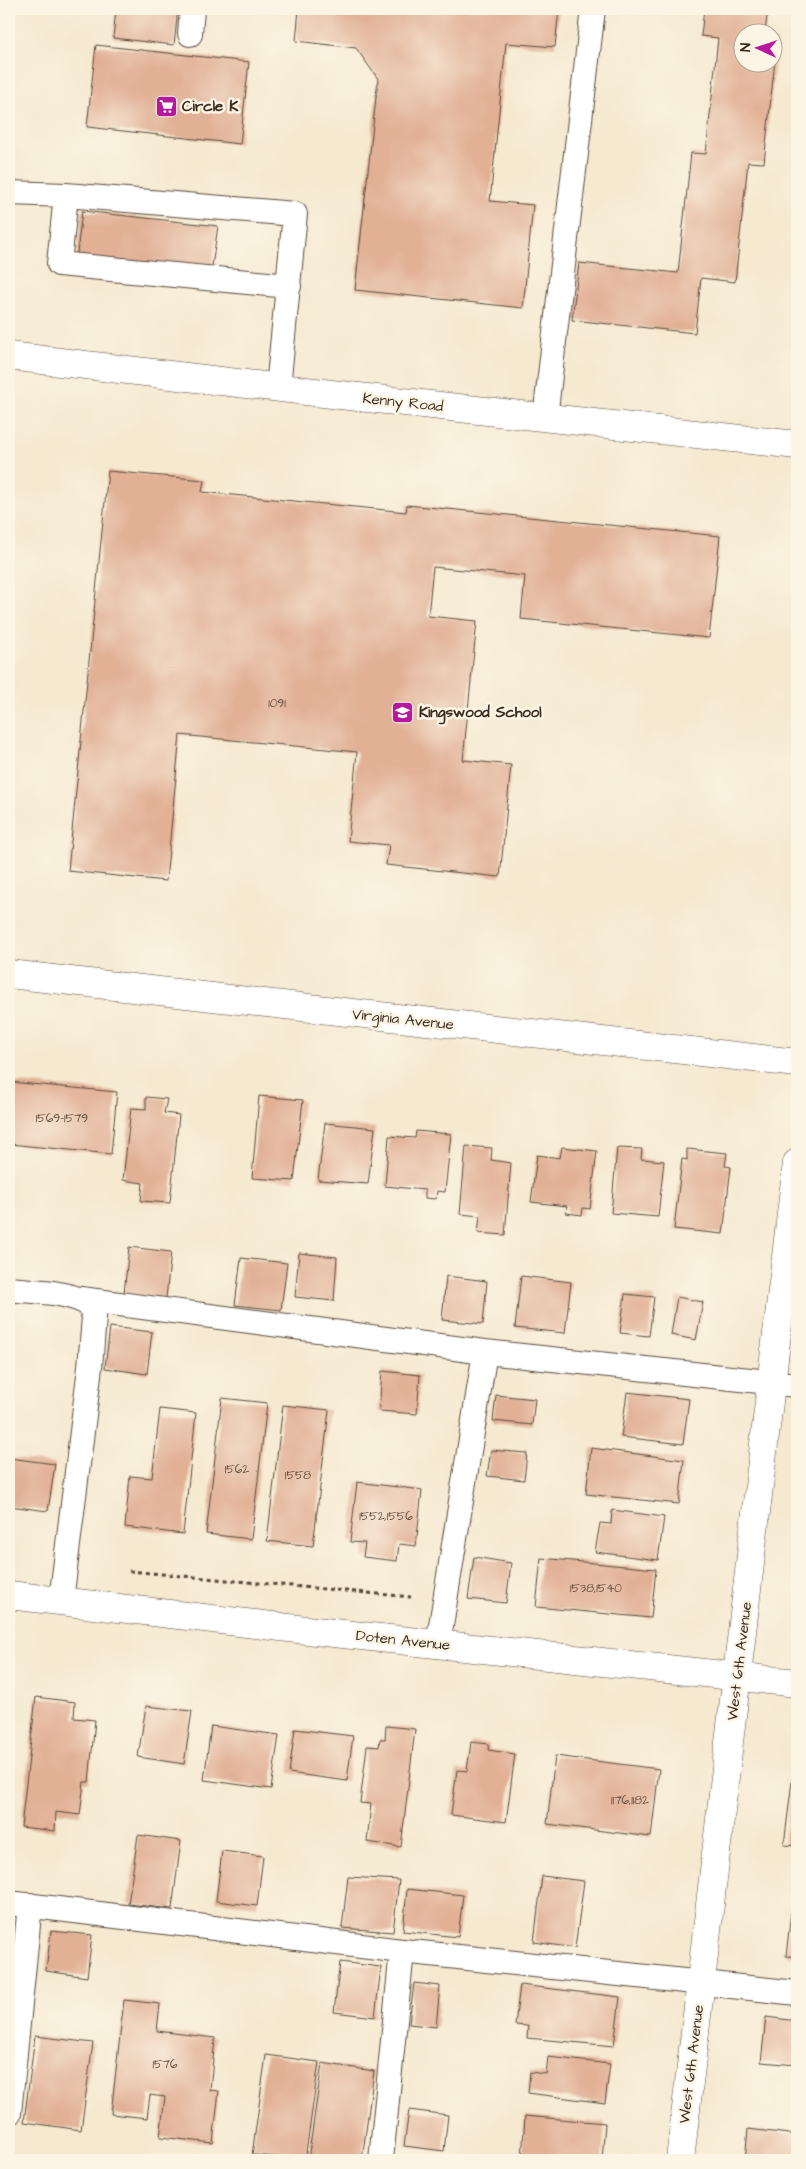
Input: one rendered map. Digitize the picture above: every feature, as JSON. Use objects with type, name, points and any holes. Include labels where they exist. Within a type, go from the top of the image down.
[{"type":"street","name":"Kenny Road","points":[[9,356],[278,388],[797,445]]},
{"type":"street","name":"Virginia Avenue","points":[[9,974],[797,1063]]},
{"type":"street","name":"West 6th Avenue","points":[[680,2160],[737,1676],[785,1383],[797,1163]]},
{"type":"street","name":"Doten Avenue","points":[[9,1595],[797,1683]]},
{"type":"lane","points":[[190,34],[192,9]]},
{"type":"lane","points":[[545,418],[593,9]]},
{"type":"lane","points":[[9,193],[66,195],[295,214],[290,286],[278,388]]},
{"type":"lane","points":[[66,195],[59,264],[290,286]]},
{"type":"lane","points":[[9,1289],[485,1352],[785,1383]]},
{"type":"lane","points":[[61,1601],[94,1317],[90,1305],[80,1299]]},
{"type":"lane","points":[[438,1644],[485,1352]]},
{"type":"lane","points":[[9,2113],[19,1904],[402,1951],[701,1981],[797,1993]]},
{"type":"lane","points":[[381,2160],[402,1951]]},
{"type":"path","points":[[124,1570],[445,1600]]},
{"type":"building","points":[[116,9],[178,9],[174,45],[113,38]]},
{"type":"building","points":[[299,9],[559,9],[555,47],[506,43],[490,201],[533,205],[523,308],[355,290],[378,79],[356,48],[296,41]]},
{"type":"building","points":[[704,9],[768,9],[766,22],[734,22],[734,72],[774,72],[764,163],[748,162],[735,282],[701,278],[695,333],[572,320],[579,263],[678,273],[691,153],[706,154],[718,38],[701,36]]},
{"type":"building","points":[[96,45],[249,62],[240,144],[87,127]]},
{"type":"building","points":[[82,211],[218,226],[211,273],[76,261]]},
{"type":"building","points":[[108,471],[204,480],[202,492],[406,512],[407,505],[720,536],[709,638],[521,619],[525,576],[433,567],[428,616],[477,621],[463,760],[511,765],[500,877],[386,865],[389,845],[348,841],[357,752],[180,735],[166,881],[68,871]]},
{"type":"building","points":[[9,1082],[117,1092],[111,1154],[9,1144]]},
{"type":"building","points":[[259,1096],[303,1100],[294,1181],[252,1178]]},
{"type":"building","points":[[146,1097],[167,1099],[164,1113],[179,1115],[170,1203],[141,1201],[143,1183],[123,1180],[131,1108],[146,1109]]},
{"type":"building","points":[[325,1123],[375,1128],[368,1184],[318,1180]]},
{"type":"building","points":[[416,1131],[451,1134],[445,1192],[437,1191],[436,1199],[425,1198],[425,1190],[385,1186],[389,1136],[415,1138]]},
{"type":"building","points":[[466,1146],[492,1148],[491,1160],[511,1163],[505,1235],[478,1233],[480,1216],[460,1214]]},
{"type":"building","points":[[562,1147],[597,1151],[590,1209],[583,1208],[582,1215],[566,1213],[567,1206],[531,1202],[537,1155],[560,1158]]},
{"type":"building","points":[[617,1148],[642,1149],[641,1159],[664,1161],[658,1217],[611,1213]]},
{"type":"building","points":[[687,1149],[727,1153],[725,1166],[731,1167],[723,1234],[674,1229],[682,1159],[687,1160]]},
{"type":"building","points":[[129,1247],[171,1252],[166,1298],[124,1293]]},
{"type":"building","points":[[299,1253],[337,1257],[334,1301],[295,1297]]},
{"type":"building","points":[[241,1258],[287,1263],[281,1310],[235,1305]]},
{"type":"building","points":[[446,1276],[487,1281],[483,1324],[442,1320]]},
{"type":"building","points":[[521,1276],[571,1282],[565,1333],[515,1328]]},
{"type":"building","points":[[625,1294],[654,1297],[649,1336],[620,1333]]},
{"type":"building","points":[[677,1297],[703,1302],[696,1340],[671,1335]]},
{"type":"building","points":[[110,1327],[152,1332],[147,1374],[105,1368]]},
{"type":"building","points":[[382,1371],[420,1375],[417,1414],[379,1411]]},
{"type":"building","points":[[627,1392],[689,1399],[683,1444],[621,1437]]},
{"type":"building","points":[[496,1395],[535,1399],[532,1425],[493,1421]]},
{"type":"building","points":[[222,1398],[267,1403],[251,1539],[206,1534]]},
{"type":"building","points":[[283,1405],[329,1410],[313,1546],[267,1541]]},
{"type":"building","points":[[160,1409],[196,1413],[183,1534],[125,1527],[130,1476],[152,1478]]},
{"type":"building","points":[[591,1448],[684,1460],[679,1504],[586,1494]]},
{"type":"building","points":[[491,1450],[527,1453],[524,1480],[487,1476]]},
{"type":"building","points":[[9,1458],[55,1464],[48,1511],[9,1506]]},
{"type":"building","points":[[357,1482],[422,1490],[416,1546],[399,1544],[397,1561],[363,1557],[365,1543],[350,1542]]},
{"type":"building","points":[[612,1510],[664,1517],[658,1560],[595,1552],[600,1523],[611,1524]]},
{"type":"building","points":[[474,1557],[511,1563],[506,1603],[468,1599]]},
{"type":"building","points":[[541,1558],[656,1569],[651,1618],[536,1607]]},
{"type":"building","points":[[36,1697],[75,1702],[74,1718],[95,1720],[89,1782],[84,1782],[80,1815],[56,1812],[55,1831],[21,1827]]},
{"type":"building","points":[[146,1706],[192,1711],[184,1764],[138,1757]]},
{"type":"building","points":[[211,1726],[279,1735],[271,1789],[204,1780]]},
{"type":"building","points":[[386,1726],[415,1729],[401,1847],[367,1842],[371,1804],[360,1803],[367,1746],[379,1747],[380,1739],[385,1739]]},
{"type":"building","points":[[295,1729],[353,1736],[347,1781],[289,1773]]},
{"type":"building","points":[[471,1742],[489,1744],[488,1750],[515,1754],[506,1822],[451,1815],[457,1770],[467,1771]]},
{"type":"building","points":[[555,1756],[659,1769],[651,1837],[547,1824]]},
{"type":"building","points":[[793,1773],[797,1774],[797,1846],[784,1845]]},
{"type":"building","points":[[138,1835],[181,1841],[172,1909],[128,1904]]},
{"type":"building","points":[[222,1851],[263,1856],[257,1906],[216,1901]]},
{"type":"building","points":[[542,1876],[584,1881],[575,1948],[534,1942]]},
{"type":"building","points":[[348,1877],[399,1880],[393,1932],[342,1928]]},
{"type":"building","points":[[407,1889],[463,1895],[458,1937],[403,1931]]},
{"type":"building","points":[[791,1912],[797,1913],[797,1957],[786,1956]]},
{"type":"building","points":[[51,1931],[92,1935],[87,1977],[46,1971]]},
{"type":"building","points":[[340,1962],[381,1967],[375,2017],[334,2012]]},
{"type":"building","points":[[414,1983],[440,1986],[436,2027],[409,2024]]},
{"type":"building","points":[[520,1985],[620,1997],[614,2046],[527,2038],[528,2026],[515,2025]]},
{"type":"building","points":[[124,2000],[160,2004],[157,2031],[215,2038],[210,2090],[219,2091],[213,2143],[160,2137],[165,2097],[150,2095],[147,2118],[111,2114]]},
{"type":"building","points":[[766,2017],[797,2021],[797,2065],[761,2062]]},
{"type":"building","points":[[35,2036],[93,2043],[81,2130],[24,2122]]},
{"type":"building","points":[[266,2055],[319,2062],[305,2160],[252,2155]]},
{"type":"building","points":[[548,2057],[610,2064],[605,2103],[528,2093],[530,2072],[546,2074]]},
{"type":"building","points":[[322,2063],[374,2071],[362,2160],[308,2160]]},
{"type":"building","points":[[409,2110],[448,2115],[444,2151],[404,2146]]},
{"type":"building","points":[[525,2116],[605,2123],[602,2160],[560,2160],[522,2157]]},
{"type":"building","points":[[748,2129],[797,2135],[797,2160],[745,2160]]},
{"type":"place","name":"Circle K","points":[[166,106]]},
{"type":"place","name":"Kingswood School","points":[[403,712]]}]
